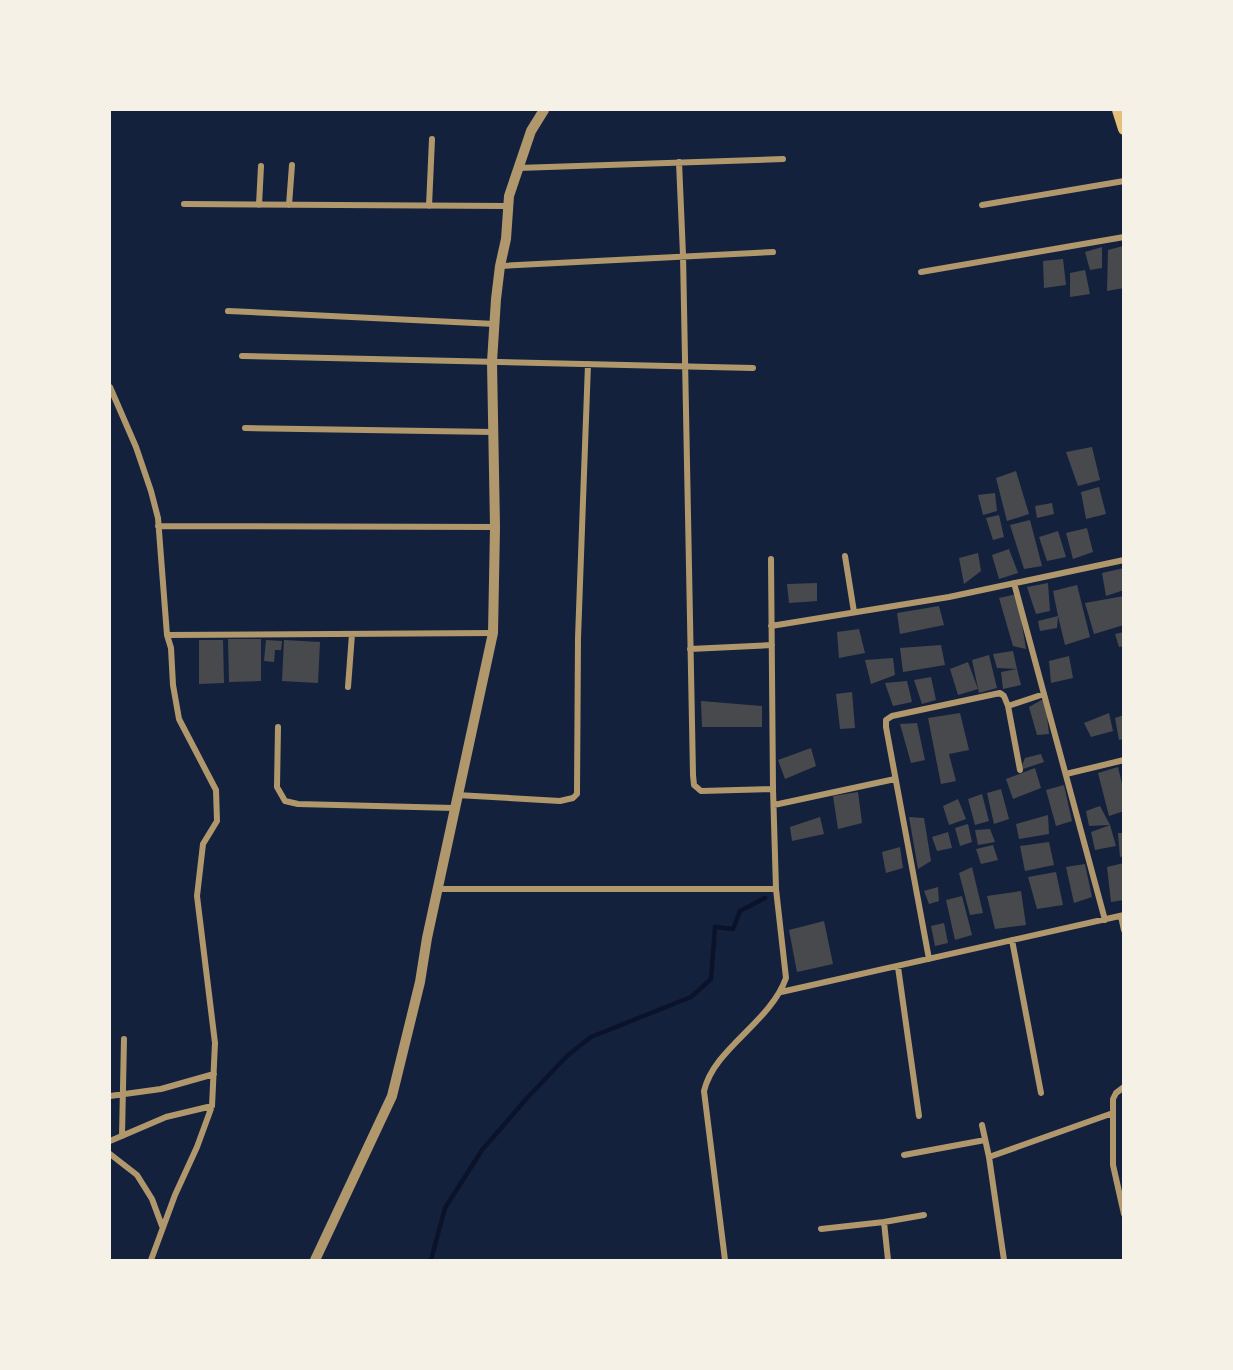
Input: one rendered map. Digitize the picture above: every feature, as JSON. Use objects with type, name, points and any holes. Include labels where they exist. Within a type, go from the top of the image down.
[{"type":"main road","points":[[1118,110],[1124,129]]},
{"type":"street","points":[[315,1260],[392,1096],[420,982],[454,808],[493,633],[495,527],[492,362],[500,266],[506,239],[508,206],[518,168],[531,131],[544,110]]},
{"type":"street","points":[[429,206],[432,139]]},
{"type":"street","points":[[518,168],[783,159]]},
{"type":"street","points":[[679,162],[694,785],[701,790],[773,789]]},
{"type":"street","points":[[289,205],[291,165]]},
{"type":"street","points":[[259,205],[261,166]]},
{"type":"street","points":[[982,205],[1124,181]]},
{"type":"street","points":[[184,204],[508,206]]},
{"type":"street","points":[[921,272],[1124,237]]},
{"type":"street","points":[[500,266],[772,252]]},
{"type":"street","points":[[228,311],[495,324]]},
{"type":"street","points":[[242,356],[753,368]]},
{"type":"street","points":[[457,795],[560,801],[573,798],[577,794],[578,638],[588,364]]},
{"type":"street","points":[[110,387],[147,480],[158,526],[167,635],[171,648],[173,685],[179,719],[216,790],[218,802],[218,820],[203,844],[196,896],[206,977],[213,1012],[215,1043],[212,1106],[197,1147],[162,1226],[151,1260]]},
{"type":"street","points":[[245,428],[493,432]]},
{"type":"street","points":[[158,526],[495,527]]},
{"type":"street","points":[[845,556],[854,612]]},
{"type":"street","points":[[725,1260],[704,1090],[707,1080],[728,1052],[769,1009],[781,992],[786,978],[776,889],[771,559]]},
{"type":"street","points":[[771,626],[949,597],[1124,560]]},
{"type":"street","points":[[1014,584],[1105,920]]},
{"type":"street","points":[[167,635],[493,633]]},
{"type":"street","points":[[348,687],[352,634]]},
{"type":"street","points":[[690,649],[772,645]]},
{"type":"street","points":[[929,959],[886,720],[892,716],[1000,693],[1004,696],[1008,706],[1020,770]]},
{"type":"street","points":[[1008,706],[1044,694]]},
{"type":"street","points":[[278,727],[277,787],[285,801],[298,804],[454,808]]},
{"type":"street","points":[[1066,774],[1124,760]]},
{"type":"street","points":[[774,805],[895,779]]},
{"type":"street","points":[[438,889],[776,889]]},
{"type":"street","points":[[781,992],[1122,916],[1124,930]]},
{"type":"street","points":[[1012,940],[1041,1093]]},
{"type":"street","points":[[898,967],[919,1116]]},
{"type":"street","points":[[122,1136],[124,1039]]},
{"type":"street","points":[[110,1096],[161,1089],[214,1074]]},
{"type":"street","points":[[1124,1087],[1116,1093],[1113,1099],[1113,1165],[1124,1214]]},
{"type":"street","points":[[110,1141],[166,1117],[212,1106]]},
{"type":"street","points":[[989,1157],[1113,1113]]},
{"type":"street","points":[[982,1125],[1004,1260]]},
{"type":"street","points":[[904,1155],[985,1140]]},
{"type":"street","points":[[110,1154],[137,1175],[152,1199],[162,1226]]},
{"type":"street","points":[[821,1229],[924,1215]]},
{"type":"street","points":[[884,1222],[888,1260]]},
{"type":"building","points":[[1123,246],[1124,288],[1107,291],[1108,250]]},
{"type":"building","points":[[1102,247],[1102,268],[1090,270],[1085,252]]},
{"type":"building","points":[[1063,259],[1066,285],[1044,288],[1043,261]]},
{"type":"building","points":[[1085,270],[1090,294],[1070,297],[1070,273]]},
{"type":"building","points":[[1092,447],[1100,480],[1078,486],[1066,452]]},
{"type":"building","points":[[1016,471],[1029,514],[1007,521],[996,478]]},
{"type":"building","points":[[1099,487],[1106,514],[1086,519],[1081,492]]},
{"type":"building","points":[[995,493],[997,511],[983,515],[978,495]]},
{"type":"building","points":[[1052,503],[1054,514],[1037,518],[1035,506]]},
{"type":"building","points":[[999,515],[1004,537],[993,540],[986,518]]},
{"type":"building","points":[[1030,520],[1042,566],[1024,569],[1010,525]]},
{"type":"building","points":[[1087,528],[1093,552],[1073,559],[1066,533]]},
{"type":"building","points":[[1058,531],[1066,557],[1047,561],[1039,537]]},
{"type":"building","points":[[1009,549],[1018,573],[999,579],[992,555]]},
{"type":"building","points":[[978,553],[981,571],[964,584],[959,558]]},
{"type":"building","points":[[1124,568],[1124,590],[1106,596],[1102,573]]},
{"type":"building","points":[[817,583],[817,601],[789,603],[787,584]]},
{"type":"building","points":[[1048,583],[1050,611],[1036,614],[1027,587]]},
{"type":"building","points":[[1077,585],[1090,637],[1065,645],[1053,591]]},
{"type":"building","points":[[1017,594],[1026,649],[1013,646],[999,598]]},
{"type":"building","points":[[1124,596],[1124,625],[1094,634],[1085,603]]},
{"type":"building","points":[[939,606],[944,625],[900,634],[897,613]]},
{"type":"building","points":[[1058,616],[1057,628],[1040,631],[1038,621]]},
{"type":"building","points":[[859,629],[865,653],[839,658],[837,632]]},
{"type":"building","points":[[1124,632],[1124,646],[1119,647],[1115,634]]},
{"type":"building","points":[[228,639],[261,639],[261,681],[229,682]]},
{"type":"building","points":[[199,640],[223,640],[224,683],[199,684]]},
{"type":"building","points":[[266,640],[282,641],[281,650],[275,650],[274,662],[264,661]]},
{"type":"building","points":[[284,640],[320,642],[318,683],[282,681]]},
{"type":"building","points":[[941,645],[945,665],[903,672],[900,648]]},
{"type":"building","points":[[1013,651],[1017,669],[997,668],[993,654]]},
{"type":"building","points":[[989,655],[997,688],[979,693],[972,660]]},
{"type":"building","points":[[1069,656],[1073,678],[1051,683],[1049,661]]},
{"type":"building","points":[[893,658],[895,675],[871,684],[865,660]]},
{"type":"building","points":[[968,662],[978,689],[958,695],[950,669]]},
{"type":"building","points":[[1017,669],[1021,685],[1003,689],[1001,672]]},
{"type":"building","points":[[931,677],[936,700],[922,704],[914,680]]},
{"type":"building","points":[[907,681],[912,702],[893,706],[885,683]]},
{"type":"building","points":[[852,692],[855,728],[840,729],[836,694]]},
{"type":"building","points":[[1045,698],[1049,734],[1037,735],[1029,707]]},
{"type":"building","points":[[701,701],[762,706],[762,727],[702,727]]},
{"type":"building","points":[[960,713],[969,750],[949,754],[956,781],[941,784],[928,718]]},
{"type":"building","points":[[1109,713],[1113,731],[1091,737],[1084,723]]},
{"type":"building","points":[[1124,715],[1124,739],[1119,740],[1115,718]]},
{"type":"building","points":[[917,723],[925,760],[911,763],[900,724]]},
{"type":"building","points":[[811,748],[816,766],[785,779],[778,760]]},
{"type":"building","points":[[1041,754],[1044,762],[1020,770],[1025,758]]},
{"type":"building","points":[[1118,767],[1124,792],[1124,811],[1109,816],[1098,773]]},
{"type":"building","points":[[1035,768],[1041,788],[1013,799],[1006,779]]},
{"type":"building","points":[[1064,785],[1072,821],[1056,826],[1046,790]]},
{"type":"building","points":[[1001,789],[1009,819],[994,824],[987,793]]},
{"type":"building","points":[[858,792],[862,823],[838,829],[833,796]]},
{"type":"building","points":[[982,794],[989,821],[975,825],[968,799]]},
{"type":"building","points":[[958,799],[966,819],[949,825],[943,806]]},
{"type":"building","points":[[1100,806],[1110,825],[1089,826],[1086,811]]},
{"type":"building","points":[[1048,815],[1049,834],[1019,839],[1016,824]]},
{"type":"building","points":[[820,817],[824,834],[792,841],[790,827]]},
{"type":"building","points":[[909,817],[924,818],[931,861],[918,869]]},
{"type":"building","points":[[968,824],[972,842],[960,846],[955,828]]},
{"type":"building","points":[[1110,825],[1116,846],[1095,850],[1091,832]]},
{"type":"building","points":[[990,829],[995,842],[978,845],[975,830]]},
{"type":"building","points":[[948,832],[952,848],[937,851],[932,837]]},
{"type":"building","points":[[1118,833],[1124,833],[1124,856],[1120,857]]},
{"type":"building","points":[[1049,842],[1054,865],[1025,871],[1020,846]]},
{"type":"building","points":[[993,845],[998,860],[981,864],[976,849]]},
{"type":"building","points":[[900,847],[903,868],[886,873],[882,852]]},
{"type":"building","points":[[1124,863],[1124,900],[1111,902],[1107,867]]},
{"type":"building","points":[[1085,864],[1092,897],[1074,903],[1066,867]]},
{"type":"building","points":[[972,867],[983,913],[970,915],[959,873]]},
{"type":"building","points":[[1056,872],[1063,905],[1037,909],[1028,877]]},
{"type":"building","points":[[938,887],[939,901],[929,904],[924,891]]},
{"type":"building","points":[[1021,891],[1026,925],[995,929],[987,896]]},
{"type":"building","points":[[962,896],[972,935],[955,940],[946,900]]},
{"type":"building","points":[[824,921],[833,964],[797,972],[789,930]]},
{"type":"building","points":[[944,923],[948,943],[935,946],[931,926]]},
{"type":"waterway","points":[[431,1260],[445,1208],[482,1150],[528,1097],[568,1055],[591,1037],[691,997],[711,979],[715,927],[733,929],[740,911],[765,898]]}]
